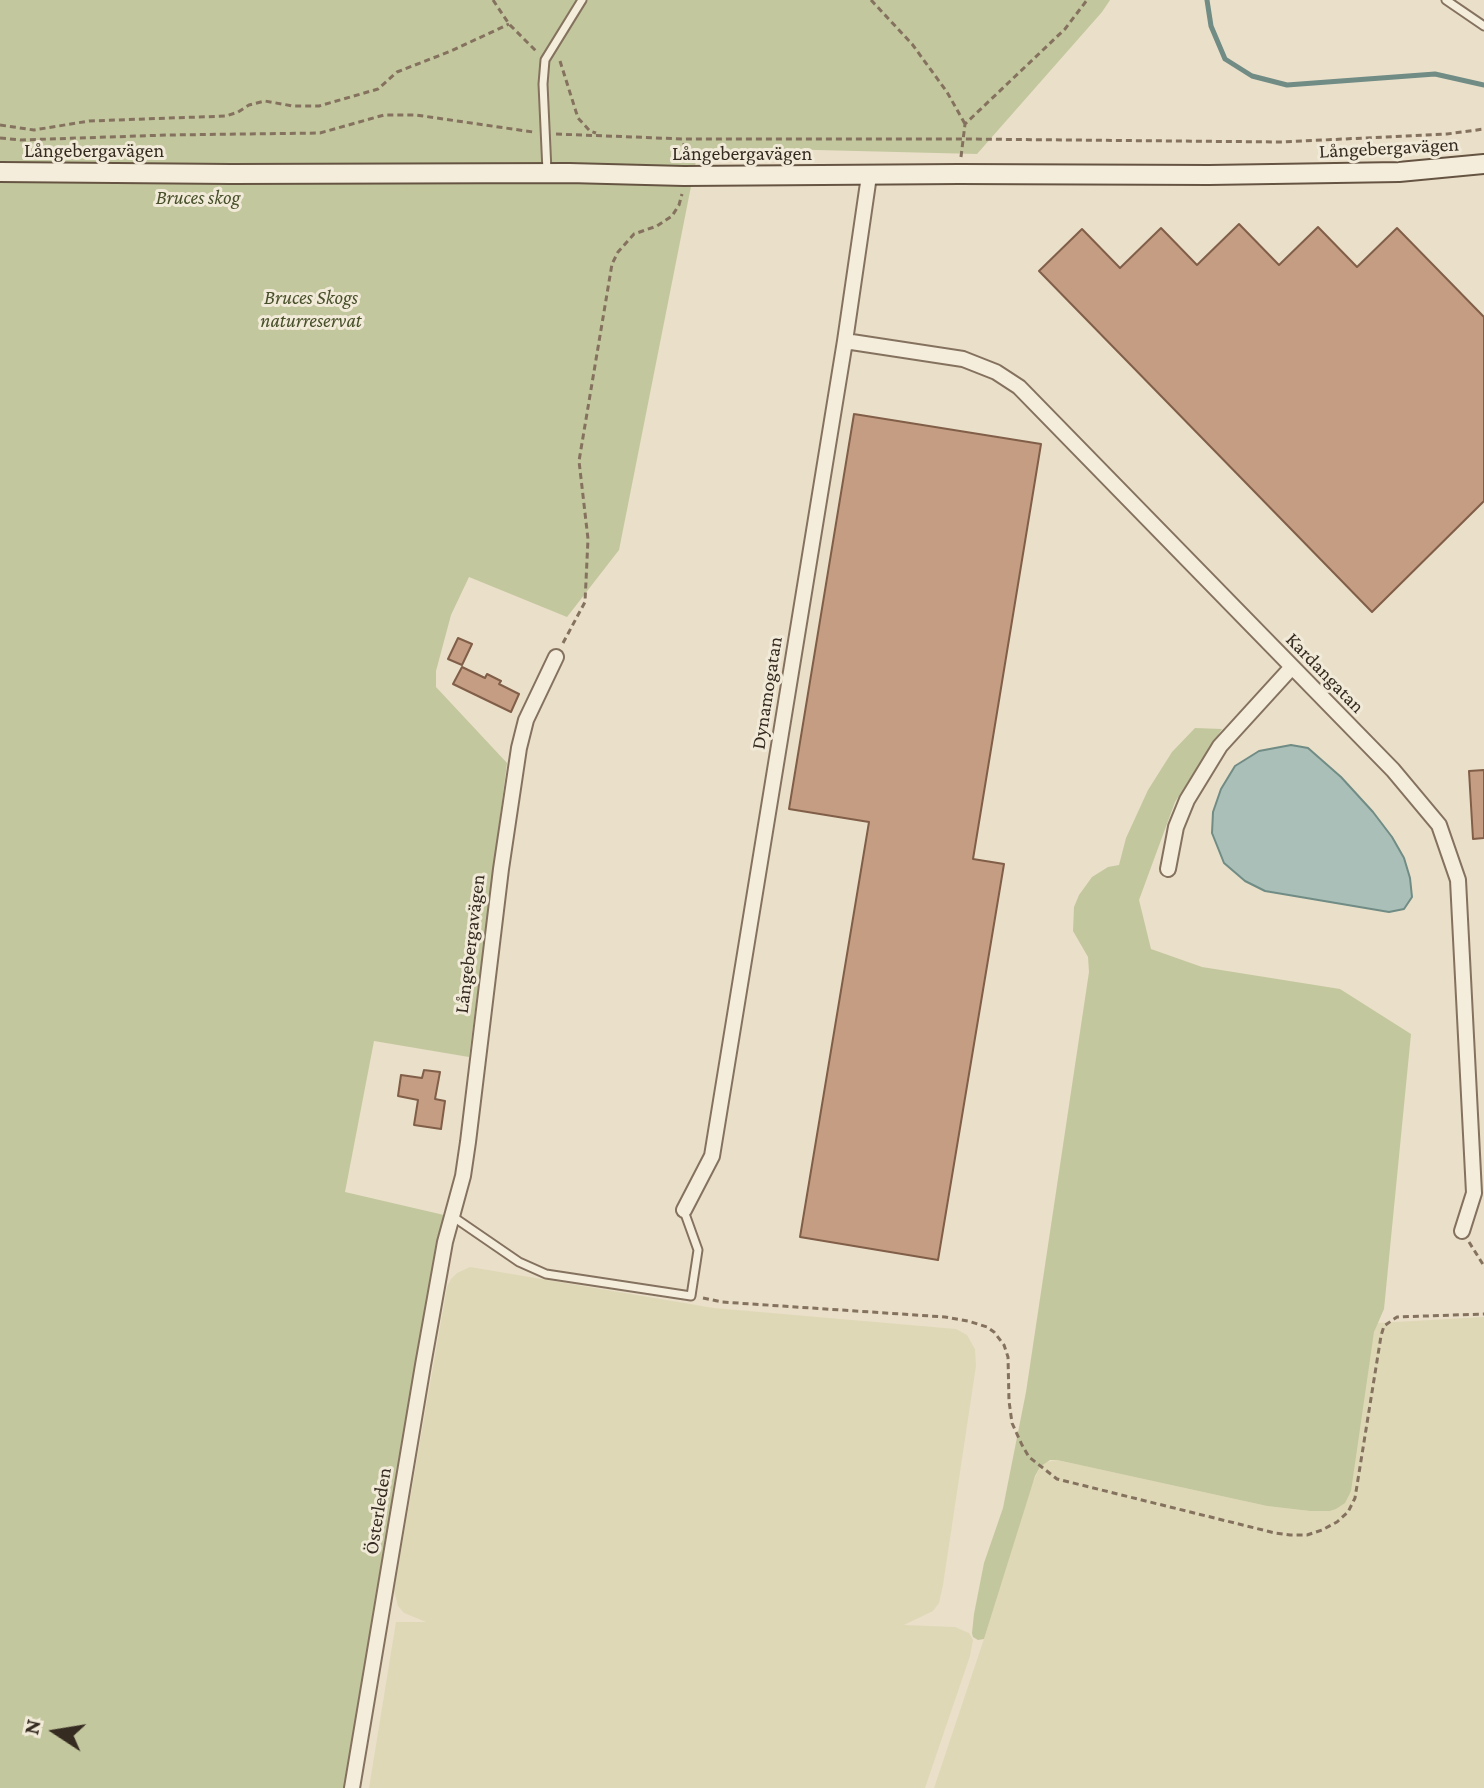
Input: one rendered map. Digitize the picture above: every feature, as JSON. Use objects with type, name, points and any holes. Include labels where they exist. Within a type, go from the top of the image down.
[{"type":"street","name":"Långebergavägen","points":[[0,172],[684,176],[1317,174],[1399,172],[1484,164]]},
{"type":"street","name":"Dynamogatan","points":[[684,1210],[712,1156],[845,341],[869,176]]},
{"type":"street","name":"Kardangatan","points":[[845,341],[963,359],[996,372],[1019,387],[1292,667],[1439,825],[1458,880],[1474,1193],[1462,1231]]},
{"type":"street","name":"Långebergavägen","points":[[445,1242],[463,1176],[501,869],[521,738],[531,707],[556,657]]},
{"type":"street","points":[[1168,869],[1176,827],[1187,800],[1220,746],[1292,667]]},
{"type":"street","name":"Österleden","points":[[352,1788],[445,1242]]},
{"type":"lane","points":[[548,173],[543,84],[545,60],[582,0]]},
{"type":"lane","points":[[1446,0],[1484,26]]},
{"type":"lane","points":[[452,1216],[519,1262],[546,1274],[691,1296],[698,1250],[684,1210]]},
{"type":"path","points":[[493,0],[509,24],[545,60]]},
{"type":"path","points":[[871,0],[912,44],[947,92],[965,124],[959,174]]},
{"type":"path","points":[[965,124],[1065,29],[1087,0]]},
{"type":"path","points":[[0,125],[34,130],[89,121],[226,116],[265,101],[319,106],[378,89],[397,72],[509,24]]},
{"type":"path","points":[[554,45],[578,118],[590,131],[600,135]]},
{"type":"path","points":[[0,138],[320,133],[384,115],[416,115],[546,134],[684,139],[1282,142],[1447,134],[1484,129]]},
{"type":"path","points":[[556,657],[585,602],[588,539],[579,461],[612,264],[634,234],[657,226],[672,216],[679,205],[684,176],[684,139]]},
{"type":"path","points":[[1462,1231],[1484,1266]]},
{"type":"path","points":[[691,1296],[722,1302],[945,1317],[987,1327],[1004,1345],[1008,1357],[1012,1423],[1022,1445],[1029,1457],[1057,1479],[1290,1535],[1307,1535],[1337,1522],[1348,1512],[1355,1498],[1384,1326],[1397,1317],[1484,1314]]},
{"type":"shaded area","points":[[470,1267],[714,1308],[956,1329],[967,1335],[975,1349],[976,1366],[943,1585],[939,1603],[933,1611],[904,1625],[955,1627],[969,1633],[973,1640],[925,1788],[369,1788],[396,1622],[426,1622],[404,1613],[398,1606],[394,1590],[447,1287],[457,1273]]},
{"type":"shaded area","points":[[1484,1317],[1484,1788],[934,1788],[1040,1467],[1057,1460],[1267,1506],[1310,1511],[1336,1509],[1377,1323]]},
{"type":"green space","name":"Bruces Skogs naturreservat","points":[[0,0],[1110,0],[977,154],[777,149],[698,151],[619,550],[567,617],[469,577],[451,615],[436,671],[436,687],[507,763],[469,1057],[374,1041],[345,1192],[444,1215],[350,1788],[0,1788]]},
{"type":"green space","points":[[1195,728],[1222,729],[1175,802],[1139,900],[1151,949],[1202,967],[1340,989],[1411,1034],[1384,1309],[1374,1332],[1351,1491],[1345,1503],[1336,1509],[1310,1511],[1267,1506],[1050,1460],[1040,1467],[1035,1476],[984,1639],[978,1640],[972,1633],[974,1614],[984,1563],[1003,1508],[1026,1392],[1089,972],[1088,957],[1073,931],[1074,907],[1092,877],[1108,867],[1119,865],[1126,838],[1148,790],[1172,752]]},
{"type":"water","points":[[1291,745],[1308,748],[1341,777],[1392,837],[1404,858],[1410,878],[1412,897],[1404,909],[1389,912],[1265,891],[1245,881],[1224,863],[1212,833],[1213,812],[1221,789],[1235,766],[1259,751]]},
{"type":"building","points":[[1239,224],[1279,265],[1318,227],[1357,267],[1397,228],[1484,317],[1484,501],[1372,612],[1039,271],[1082,229],[1120,268],[1161,228],[1197,265]]},
{"type":"building","points":[[854,414],[1041,444],[973,859],[1004,864],[938,1260],[800,1237],[869,822],[789,809]]},
{"type":"building","points":[[458,638],[472,644],[462,665],[448,659]]},
{"type":"building","points":[[462,667],[485,678],[487,674],[519,694],[511,712],[453,684]]},
{"type":"building","points":[[1484,770],[1484,838],[1473,839],[1469,771]]},
{"type":"building","points":[[424,1070],[440,1072],[435,1099],[445,1101],[441,1129],[414,1125],[418,1100],[398,1096],[401,1075],[422,1078]]},
{"type":"waterway","points":[[1207,0],[1211,26],[1225,59],[1252,76],[1287,85],[1435,74],[1484,85]]},
{"type":"park label","name":"Bruces skog","points":[[198,198]]}]
